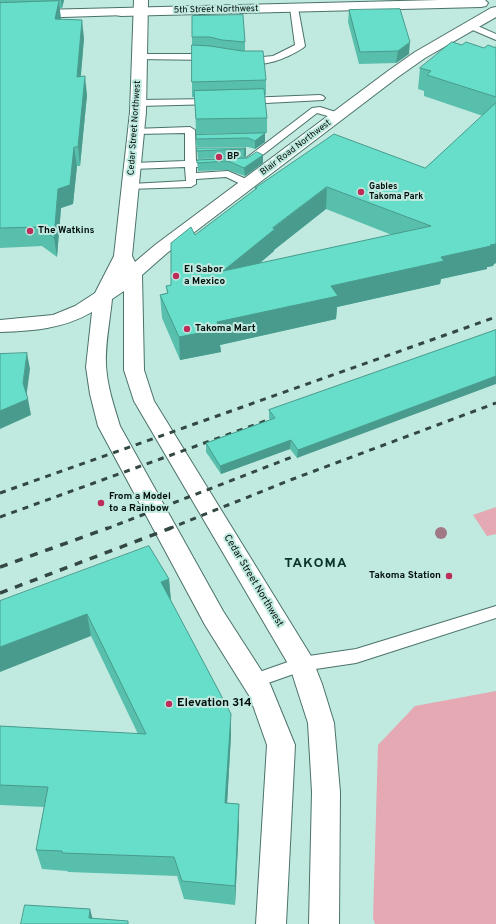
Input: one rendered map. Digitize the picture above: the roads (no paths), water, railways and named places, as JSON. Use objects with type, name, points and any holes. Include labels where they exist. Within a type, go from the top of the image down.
[{"type":"main road","name":"5th Street Northwest","points":[[0,15],[121,12],[141,6],[294,8],[480,2]]},
{"type":"main road","points":[[480,2],[496,11]]},
{"type":"main road","name":"Cedar Street Northwest","points":[[141,6],[137,131],[123,256],[103,297],[96,367],[100,394],[109,426],[214,618],[261,692],[281,745],[271,924]]},
{"type":"main road","name":"Blair Road Northwest","points":[[28,325],[69,316],[103,297],[133,274],[161,249],[393,74],[446,47],[470,26],[496,11]]},
{"type":"main road","name":"Cedar Street Northwest","points":[[123,256],[133,274],[133,366],[144,401],[302,664],[321,722],[326,792],[324,924]]},
{"type":"main road","points":[[0,326],[28,325]]},
{"type":"main road","points":[[0,333],[28,325]]},
{"type":"lane","points":[[235,60],[276,60],[288,55],[300,46],[294,8]]},
{"type":"lane","points":[[470,26],[496,37]]},
{"type":"lane","points":[[139,57],[210,56],[222,60]]},
{"type":"lane","points":[[138,103],[320,98]]},
{"type":"lane","points":[[133,166],[247,162],[252,153],[315,110],[320,110],[338,116]]},
{"type":"lane","points":[[137,131],[190,130],[194,139],[191,180]]},
{"type":"lane","points":[[264,137],[279,136],[300,144]]},
{"type":"lane","points":[[252,153],[276,163]]},
{"type":"lane","points":[[131,187],[228,174],[249,184]]},
{"type":"lane","points":[[254,681],[302,664],[356,656],[496,612]]},
{"type":"railway","points":[[0,493],[496,317]]},
{"type":"railway","points":[[168,529],[293,479],[496,403]]},
{"type":"railway","points":[[0,517],[279,416]]},
{"type":"railway","points":[[106,529],[305,452]]},
{"type":"railway","points":[[0,567],[108,528]]},
{"type":"railway","points":[[0,593],[171,528]]},
{"type":"place","name":"BP","points":[[219,157]]},
{"type":"place","name":"Gables Takoma Park","points":[[361,192]]},
{"type":"place","name":"The Watkins","points":[[30,231]]},
{"type":"place","name":"El Sabor a Mexico","points":[[176,276]]},
{"type":"place","name":"Takoma Mart","points":[[187,329]]},
{"type":"place","name":"From a Model to a Rainbow","points":[[101,503]]},
{"type":"place","name":"Takoma Station","points":[[449,576]]},
{"type":"place","name":"Elevation 314","points":[[169,704]]},
{"type":"district","name":"TAKOMA","points":[[316,564]]}]
